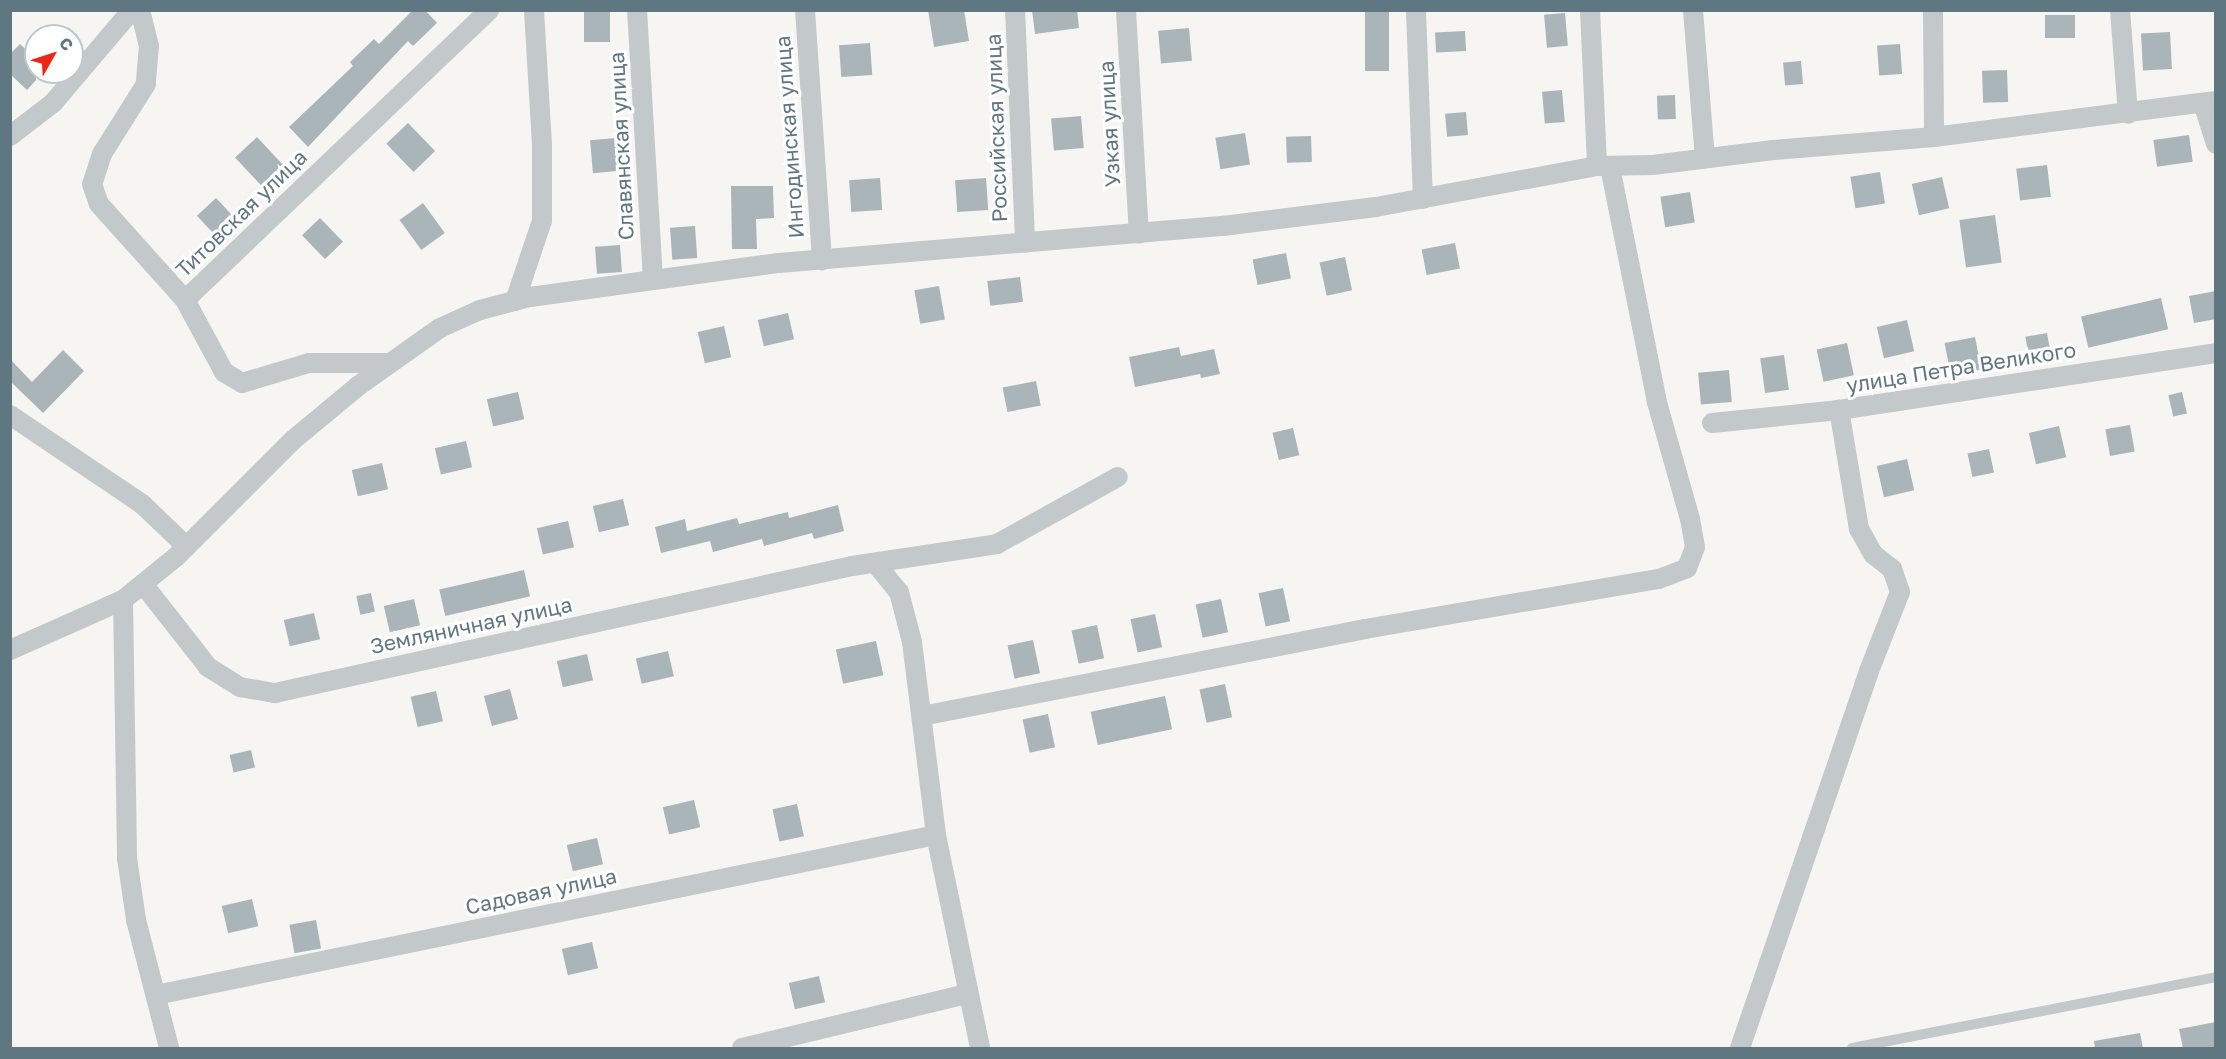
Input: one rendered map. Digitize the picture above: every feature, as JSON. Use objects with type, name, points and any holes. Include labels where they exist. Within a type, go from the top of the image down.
[{"type":"street","points":[[10,136],[53,103],[132,10]]},
{"type":"street","points":[[140,10],[149,46],[146,84],[102,154],[92,184],[99,204],[185,300]]},
{"type":"street","name":"Титовская улица","points":[[390,363],[309,363],[242,384],[224,372],[185,300],[489,10]]},
{"type":"street","points":[[515,300],[542,221],[542,145],[534,10]]},
{"type":"street","name":"Славянская улица","points":[[637,10],[653,279]]},
{"type":"street","name":"Ингодинская улица","points":[[805,10],[822,260]]},
{"type":"street","name":"Российская улица","points":[[1015,10],[1025,243]]},
{"type":"street","name":"Узкая улица","points":[[1126,10],[1139,234]]},
{"type":"street","points":[[1416,10],[1423,199]]},
{"type":"street","points":[[922,716],[1365,629],[1659,579],[1687,567],[1695,547],[1690,519],[1657,402],[1603,166],[1590,10]]},
{"type":"street","points":[[1693,10],[1705,159]]},
{"type":"street","points":[[1933,10],[1934,137]]},
{"type":"street","points":[[2120,10],[2128,114]]},
{"type":"street","points":[[10,650],[123,600],[186,546],[293,440],[390,363],[440,328],[480,310],[515,300],[653,279],[822,260],[1139,234],[1423,199],[1603,166],[1705,159],[1934,137],[2209,102],[2216,144]]},
{"type":"street","name":"улица Петра Великого","points":[[1712,423],[1839,410],[2216,352]]},
{"type":"street","points":[[1740,1048],[1869,671],[1900,592],[1892,569],[1873,554],[1859,529],[1839,410]]},
{"type":"street","points":[[10,415],[142,504],[186,546]]},
{"type":"street","name":"Земляничная улица","points":[[143,584],[208,667],[240,687],[275,693],[852,567],[997,544],[1118,477]]},
{"type":"street","points":[[876,564],[899,592],[912,642],[936,835],[967,994],[980,1048]]},
{"type":"street","points":[[123,600],[127,858],[136,920],[169,1048]]},
{"type":"street","name":"Садовая улица","points":[[156,995],[936,835]]},
{"type":"street","points":[[742,1048],[967,994]]},
{"type":"lane","points":[[1852,1048],[2216,977]]},
{"type":"building","points":[[413,10],[425,10],[437,23],[413,46],[408,41],[308,147],[289,127],[353,66],[350,62],[374,39],[379,44]]},
{"type":"building","points":[[584,10],[610,10],[610,42],[584,42]]},
{"type":"building","points":[[928,10],[964,10],[969,41],[934,47]]},
{"type":"building","points":[[1032,10],[1077,10],[1079,28],[1035,34]]},
{"type":"building","points":[[1365,10],[1389,10],[1389,71],[1365,71]]},
{"type":"building","points":[[1565,13],[1568,46],[1547,48],[1544,15]]},
{"type":"building","points":[[2045,15],[2075,15],[2075,38],[2045,38]]},
{"type":"building","points":[[1189,28],[1192,61],[1161,64],[1158,31]]},
{"type":"building","points":[[1465,31],[1466,51],[1436,53],[1435,33]]},
{"type":"building","points":[[2170,32],[2172,69],[2143,70],[2141,34]]},
{"type":"building","points":[[870,43],[872,75],[841,77],[839,45]]},
{"type":"building","points":[[20,44],[24,48],[24,84],[32,84],[27,90],[10,74],[10,54]]},
{"type":"building","points":[[1900,44],[1902,74],[1879,76],[1877,46]]},
{"type":"building","points":[[1801,61],[1803,84],[1785,85],[1783,63]]},
{"type":"building","points":[[2007,70],[2008,102],[1983,103],[1982,71]]},
{"type":"building","points":[[1562,90],[1565,122],[1545,124],[1542,92]]},
{"type":"building","points":[[1675,95],[1676,119],[1658,120],[1657,96]]},
{"type":"building","points":[[1466,112],[1468,135],[1447,137],[1445,114]]},
{"type":"building","points":[[1081,116],[1084,148],[1054,150],[1051,119]]},
{"type":"building","points":[[408,123],[435,151],[414,172],[386,144]]},
{"type":"building","points":[[1245,133],[1250,165],[1220,169],[1215,138]]},
{"type":"building","points":[[2189,135],[2193,162],[2157,167],[2153,140]]},
{"type":"building","points":[[1311,136],[1312,162],[1287,163],[1286,137]]},
{"type":"building","points":[[257,137],[284,166],[262,187],[235,157]]},
{"type":"building","points":[[616,138],[619,171],[593,173],[590,140]]},
{"type":"building","points":[[2047,165],[2051,197],[2020,201],[2016,169]]},
{"type":"building","points":[[1880,172],[1885,204],[1855,208],[1850,177]]},
{"type":"building","points":[[1942,177],[1949,208],[1919,215],[1912,184]]},
{"type":"building","points":[[880,178],[882,210],[851,212],[849,180]]},
{"type":"building","points":[[986,178],[988,210],[957,212],[955,180]]},
{"type":"building","points":[[731,186],[773,186],[774,218],[756,219],[757,249],[732,249]]},
{"type":"building","points":[[1690,192],[1695,223],[1665,227],[1660,197]]},
{"type":"building","points":[[216,198],[239,223],[220,241],[197,216]]},
{"type":"building","points":[[423,203],[445,233],[421,250],[400,220]]},
{"type":"building","points":[[1995,215],[2002,263],[1966,268],[1959,220]]},
{"type":"building","points":[[320,218],[343,242],[325,259],[302,235]]},
{"type":"building","points":[[695,226],[697,258],[672,260],[670,228]]},
{"type":"building","points":[[1455,243],[1460,269],[1427,275],[1422,249]]},
{"type":"building","points":[[620,245],[622,272],[597,274],[595,247]]},
{"type":"building","points":[[1286,253],[1291,279],[1258,285],[1253,259]]},
{"type":"building","points":[[1345,257],[1352,290],[1327,296],[1320,262]]},
{"type":"building","points":[[1020,277],[1023,302],[990,306],[987,281]]},
{"type":"building","points":[[939,286],[945,319],[920,324],[914,290]]},
{"type":"building","points":[[2216,291],[2216,319],[2194,323],[2189,296]]},
{"type":"building","points":[[2161,298],[2168,329],[2088,348],[2081,316]]},
{"type":"building","points":[[788,313],[794,339],[764,346],[758,320]]},
{"type":"building","points":[[1907,320],[1914,351],[1884,358],[1877,327]]},
{"type":"building","points":[[724,326],[731,357],[705,363],[698,332]]},
{"type":"building","points":[[2047,333],[2051,356],[2029,359],[2025,337]]},
{"type":"building","points":[[1975,337],[1981,369],[1951,375],[1945,343]]},
{"type":"building","points":[[1847,343],[1854,375],[1824,382],[1817,349]]},
{"type":"building","points":[[1179,347],[1181,356],[1214,349],[1220,374],[1201,378],[1200,374],[1135,387],[1129,357]]},
{"type":"building","points":[[63,350],[84,371],[43,413],[10,381],[10,359],[32,382]]},
{"type":"building","points":[[1784,355],[1789,390],[1765,393],[1760,358]]},
{"type":"building","points":[[1729,370],[1732,402],[1701,405],[1698,373]]},
{"type":"building","points":[[1036,381],[1041,406],[1007,412],[1003,387]]},
{"type":"building","points":[[518,392],[524,419],[493,426],[487,399]]},
{"type":"building","points":[[2182,392],[2187,413],[2173,417],[2168,395]]},
{"type":"building","points":[[2130,425],[2135,452],[2110,456],[2105,429]]},
{"type":"building","points":[[2059,426],[2066,457],[2036,464],[2029,433]]},
{"type":"building","points":[[1293,428],[1299,455],[1279,460],[1273,433]]},
{"type":"building","points":[[466,441],[472,467],[441,475],[435,448]]},
{"type":"building","points":[[1989,449],[1994,472],[1972,477],[1967,454]]},
{"type":"building","points":[[1907,459],[1914,490],[1884,497],[1877,466]]},
{"type":"building","points":[[382,463],[388,489],[358,496],[352,470]]},
{"type":"building","points":[[623,499],[629,525],[599,532],[593,506]]},
{"type":"building","points":[[838,505],[844,531],[814,539],[812,533],[764,546],[762,539],[713,552],[710,541],[661,553],[655,527],[685,519],[687,531],[737,518],[739,524],[788,512],[789,518]]},
{"type":"building","points":[[568,521],[574,547],[543,555],[537,528]]},
{"type":"building","points":[[524,570],[530,596],[445,616],[439,590]]},
{"type":"building","points":[[1283,588],[1290,621],[1266,626],[1259,593]]},
{"type":"building","points":[[371,593],[375,612],[360,615],[356,596]]},
{"type":"building","points":[[414,599],[420,625],[390,632],[384,606]]},
{"type":"building","points":[[1221,599],[1228,632],[1203,638],[1196,604]]},
{"type":"building","points":[[314,613],[320,639],[290,646],[284,620]]},
{"type":"building","points":[[1155,614],[1162,647],[1138,652],[1131,619]]},
{"type":"building","points":[[1097,625],[1104,658],[1079,664],[1072,630]]},
{"type":"building","points":[[1033,640],[1040,673],[1015,679],[1008,645]]},
{"type":"building","points":[[876,641],[883,675],[843,684],[836,650]]},
{"type":"building","points":[[668,651],[674,676],[642,684],[636,658]]},
{"type":"building","points":[[587,654],[593,680],[563,687],[557,661]]},
{"type":"building","points":[[1225,684],[1232,717],[1207,723],[1200,689]]},
{"type":"building","points":[[510,689],[518,719],[492,726],[484,696]]},
{"type":"building","points":[[436,691],[443,721],[418,727],[411,697]]},
{"type":"building","points":[[1165,696],[1172,729],[1098,745],[1091,712]]},
{"type":"building","points":[[1048,714],[1055,747],[1030,753],[1023,719]]},
{"type":"building","points":[[251,750],[255,768],[234,772],[230,755]]},
{"type":"building","points":[[694,800],[700,827],[669,834],[663,807]]},
{"type":"building","points":[[797,804],[804,836],[779,841],[773,809]]},
{"type":"building","points":[[597,838],[603,864],[573,871],[567,845]]},
{"type":"building","points":[[252,899],[258,926],[228,933],[222,906]]},
{"type":"building","points":[[316,920],[321,949],[294,953],[289,925]]},
{"type":"building","points":[[592,942],[598,968],[568,975],[562,949]]},
{"type":"building","points":[[819,976],[825,1002],[795,1009],[789,983]]},
{"type":"building","points":[[2216,1022],[2216,1048],[2183,1048],[2179,1029]]},
{"type":"building","points":[[2140,1033],[2143,1048],[2095,1048],[2094,1041]]}]
